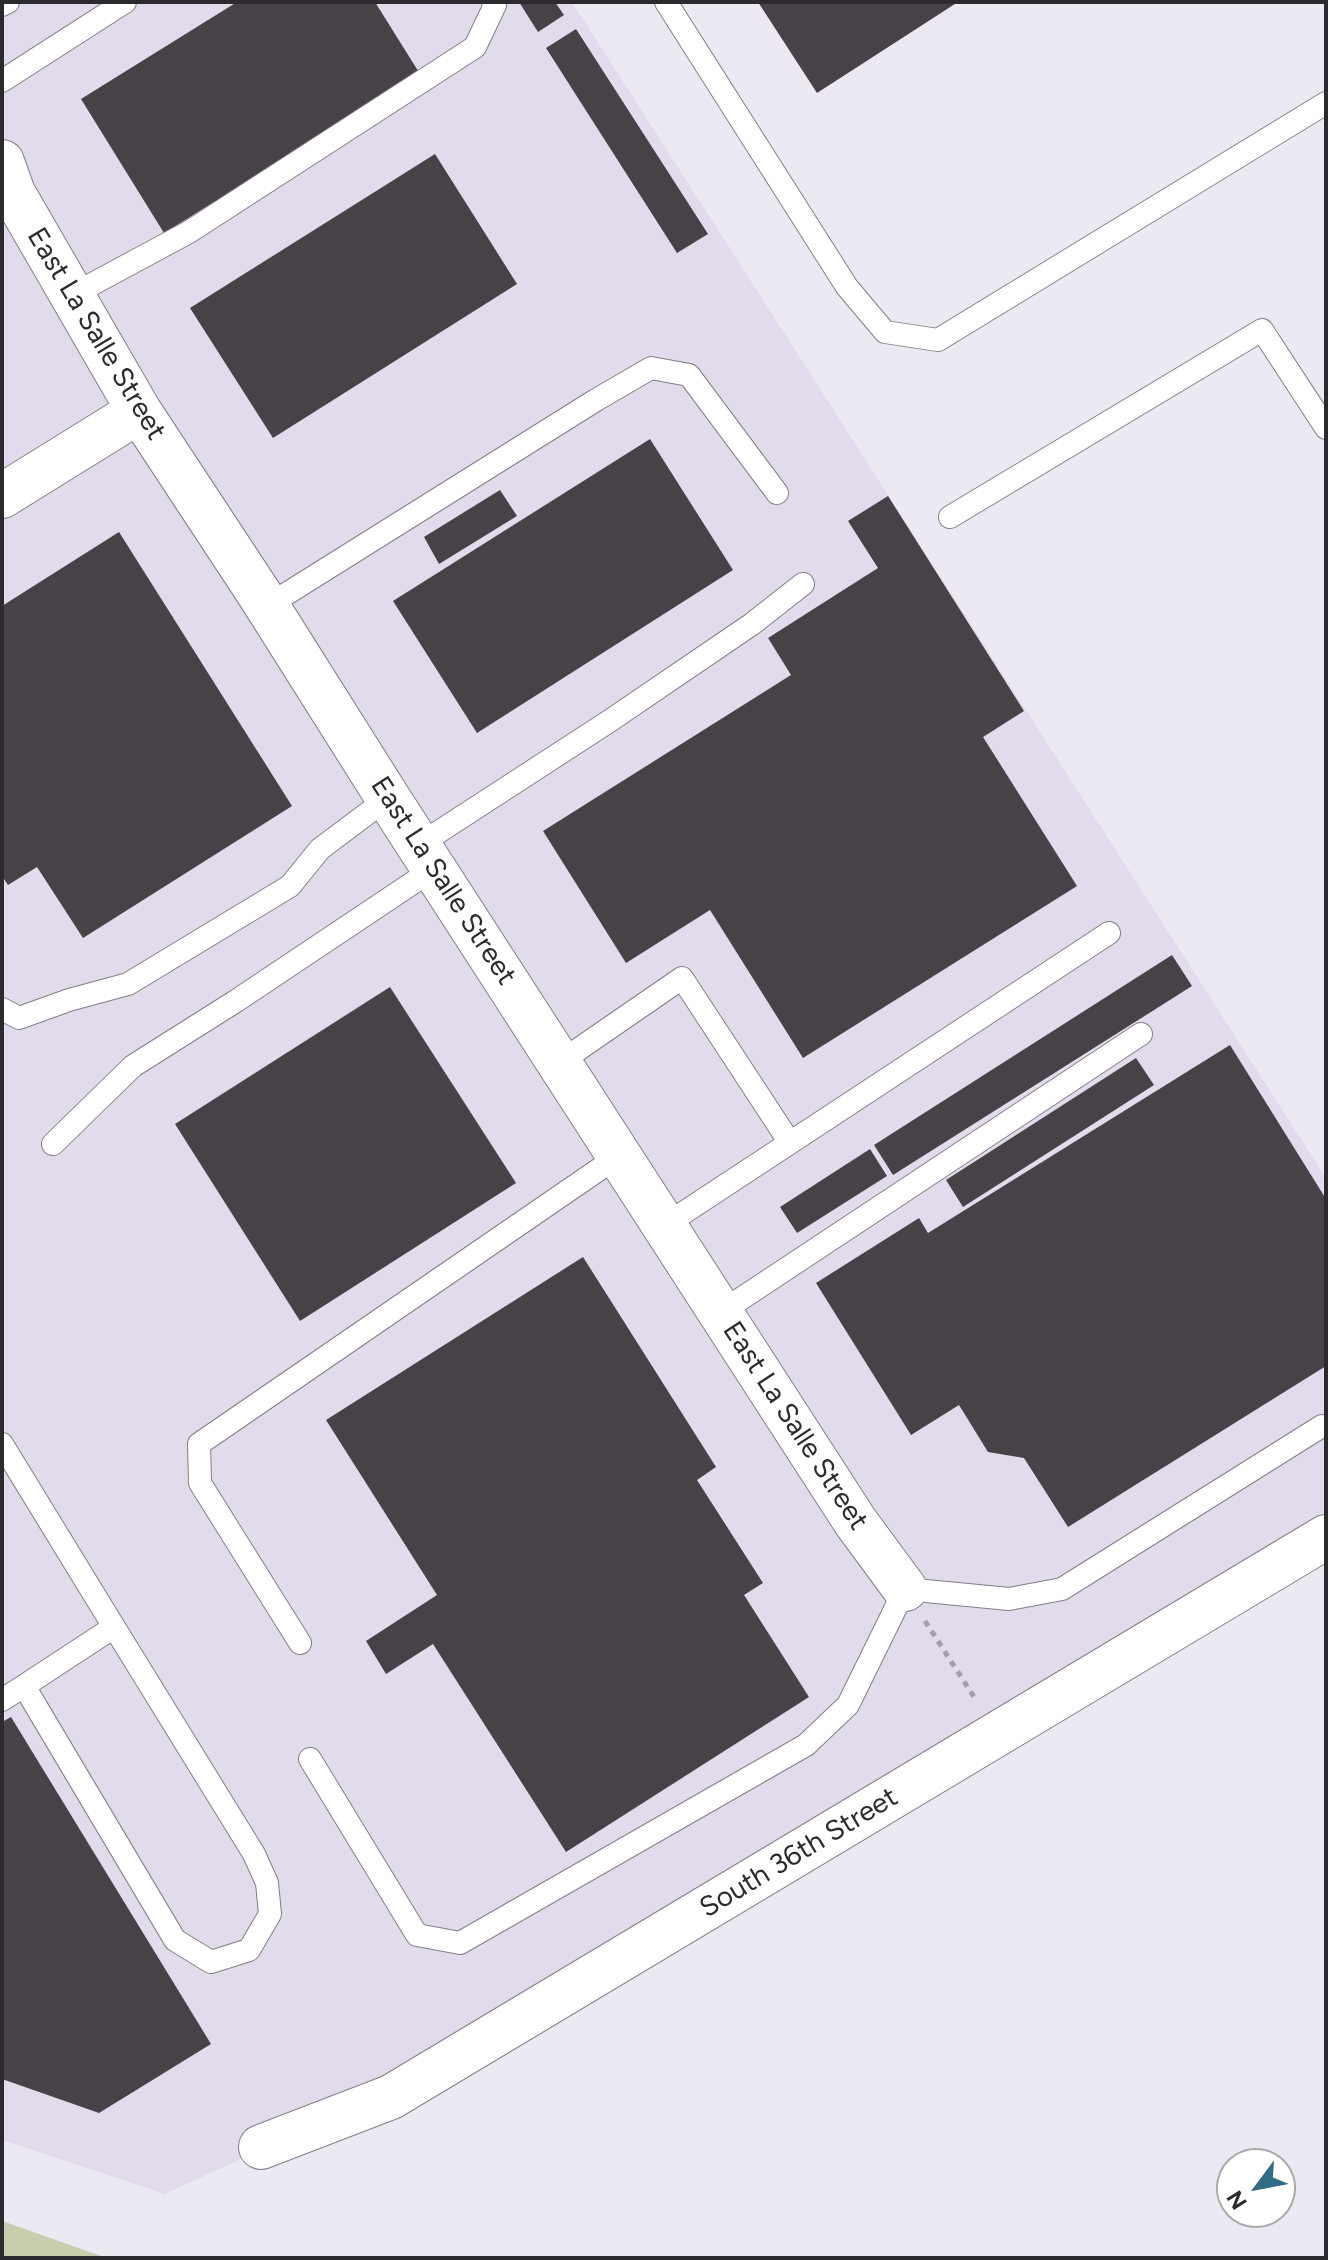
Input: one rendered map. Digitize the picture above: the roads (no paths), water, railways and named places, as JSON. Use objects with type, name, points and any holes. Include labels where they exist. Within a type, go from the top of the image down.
[{"type":"street","name":"East La Salle Street","points":[[2,162],[13,193],[139,411],[855,1521],[905,1589]]},
{"type":"street","points":[[2,496],[139,411]]},
{"type":"street","name":"South 36th Street","points":[[261,2147],[391,2097],[1326,1537]]},
{"type":"lane","points":[[2,5],[8,2]]},
{"type":"lane","points":[[2,81],[125,2]]},
{"type":"lane","points":[[72,295],[189,232],[475,47],[495,5],[493,2]]},
{"type":"lane","points":[[666,2],[847,287],[885,332],[938,340],[1326,103]]},
{"type":"lane","points":[[950,517],[1262,330],[1326,428]]},
{"type":"lane","points":[[267,606],[651,368],[689,375],[777,493]]},
{"type":"lane","points":[[53,1144],[133,1066],[608,722],[752,624],[803,584]]},
{"type":"lane","points":[[2,1009],[19,1018],[128,984],[290,886],[320,849],[388,798]]},
{"type":"lane","points":[[665,1225],[1109,933]]},
{"type":"lane","points":[[560,1062],[682,978],[790,1143]]},
{"type":"lane","points":[[721,1312],[1141,1034]]},
{"type":"lane","points":[[300,1643],[200,1483],[199,1444],[620,1155]]},
{"type":"lane","points":[[310,1759],[417,1935],[460,1943],[806,1745],[848,1705],[905,1589],[1009,1599],[1062,1589],[1322,1426]]},
{"type":"lane","points":[[2,1444],[254,1854],[267,1883],[270,1914],[249,1950],[211,1962],[175,1940],[24,1686]]},
{"type":"lane","points":[[2,1700],[114,1627]]}]
